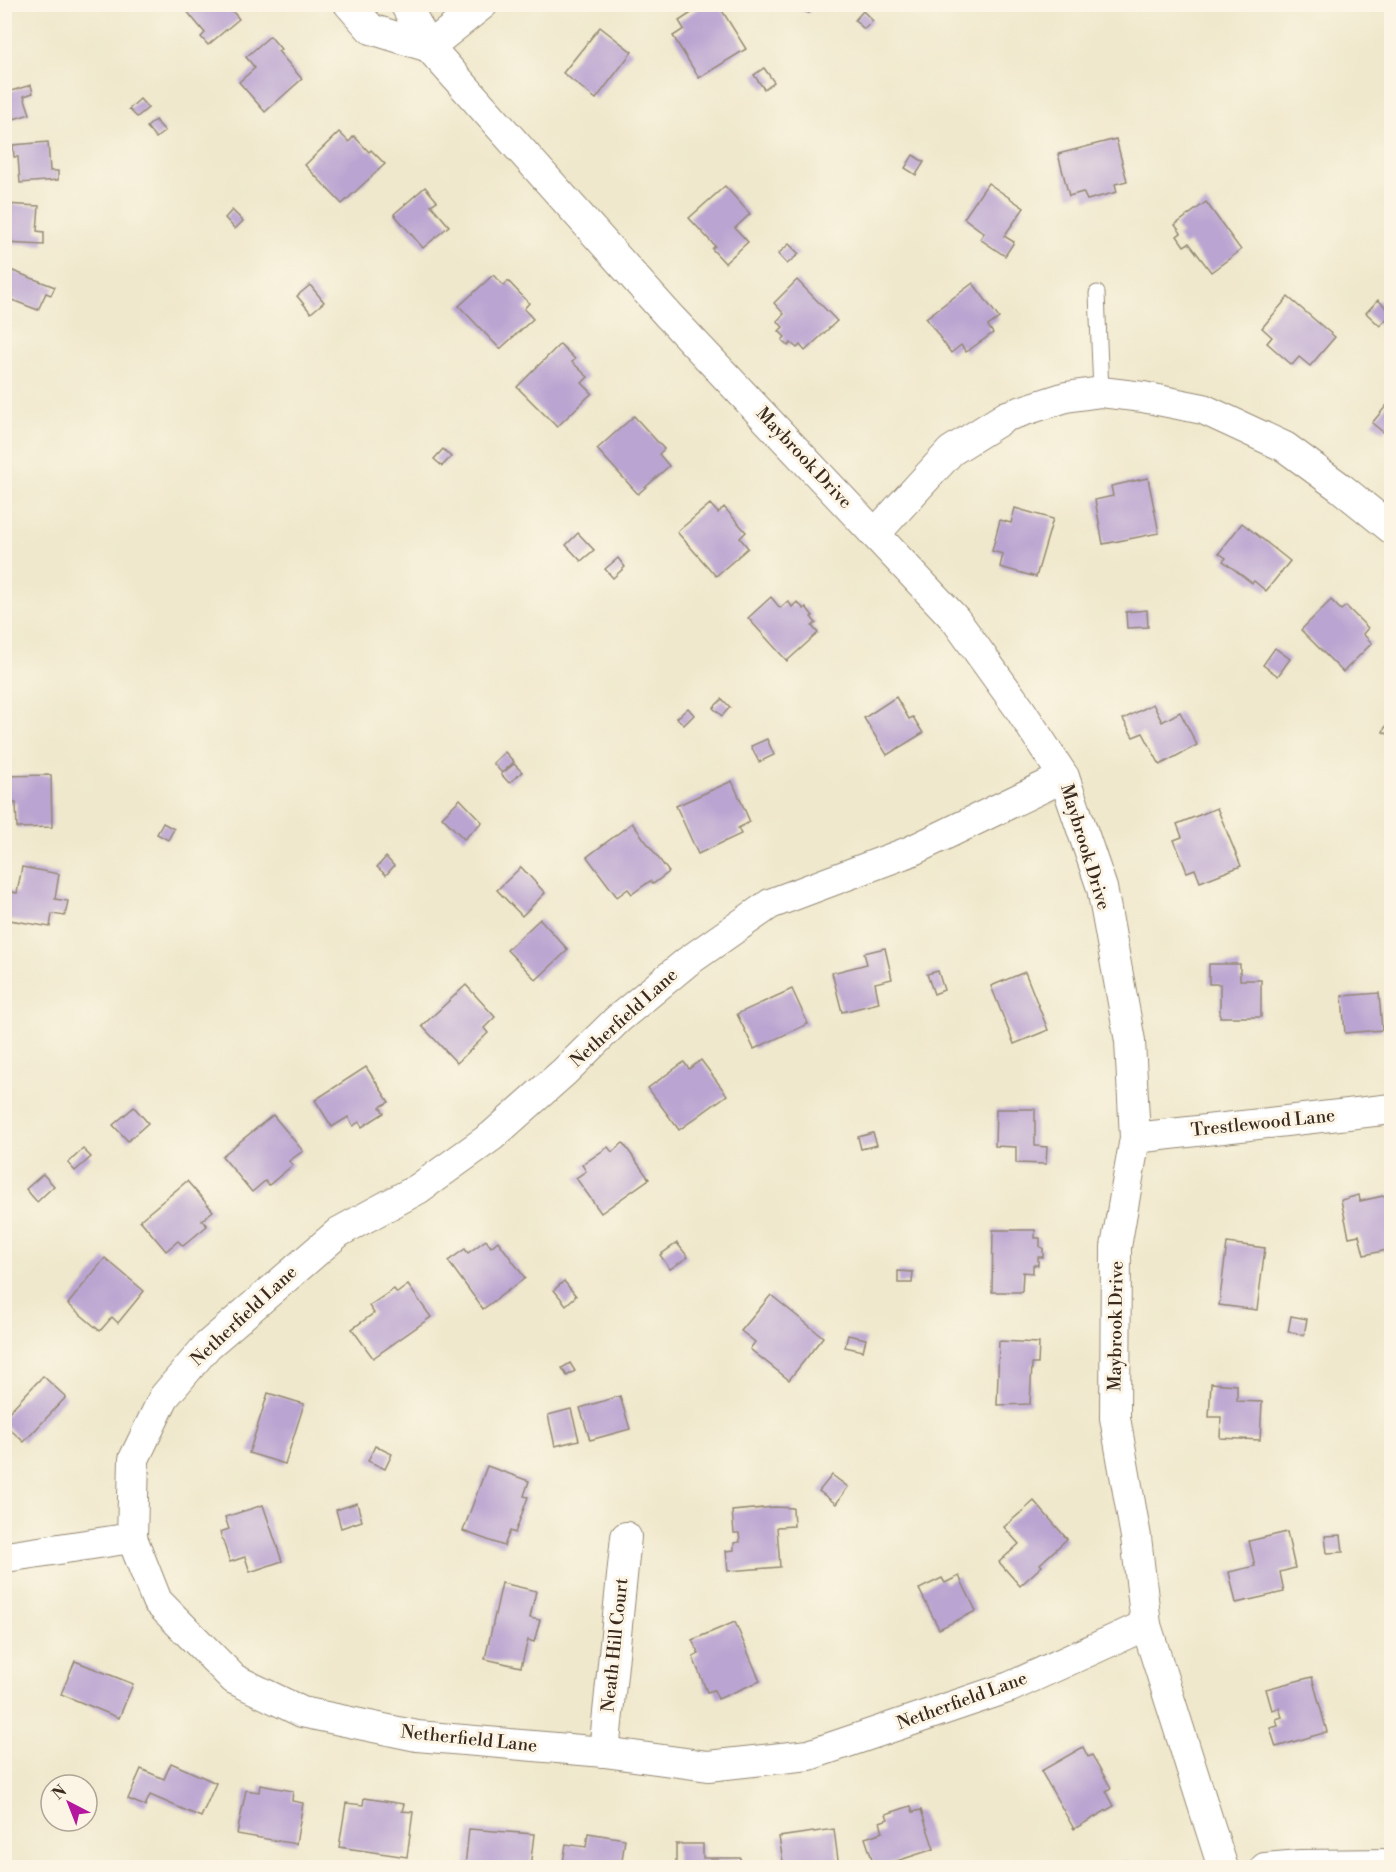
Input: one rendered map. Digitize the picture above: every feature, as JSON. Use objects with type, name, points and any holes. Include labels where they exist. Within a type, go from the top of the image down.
[{"type":"street","points":[[349,4],[371,29],[429,47],[483,4]]},
{"type":"street","name":"Maybrook Drive","points":[[405,4],[429,47],[668,315],[955,619],[1019,708],[1064,777],[1102,888],[1130,1041],[1135,1138],[1116,1247],[1115,1418],[1136,1537],[1146,1625],[1223,1868]]},
{"type":"street","points":[[875,534],[951,451],[1007,416],[1066,396],[1101,392],[1143,397],[1203,409],[1285,447],[1392,529]]},
{"type":"street","name":"Netherfield Lane","points":[[1064,777],[911,850],[770,904],[687,962],[627,1012],[492,1136],[418,1189],[339,1232],[207,1346],[164,1397],[134,1459],[132,1538],[157,1601],[234,1678],[302,1712],[417,1736],[604,1752],[708,1766],[809,1755],[1010,1687],[1146,1625]]},
{"type":"street","name":"Trestlewood Lane","points":[[1135,1138],[1392,1109]]},
{"type":"street","name":"Neath Hill Court","points":[[604,1752],[626,1537]]},
{"type":"street","points":[[6,1557],[132,1538]]},
{"type":"street","points":[[1264,1868],[1300,1865],[1392,1864]]},
{"type":"lane","points":[[1097,293],[1101,392]]},
{"type":"building","points":[[181,4],[231,4],[228,6],[239,19],[208,45],[201,37],[205,33]]},
{"type":"building","points":[[705,4],[718,4],[746,49],[699,78],[673,36],[684,29],[679,21]]},
{"type":"building","points":[[785,5],[812,5],[809,13]]},
{"type":"building","points":[[863,11],[873,21],[864,29],[855,20]]},
{"type":"building","points":[[600,27],[632,52],[596,99],[563,73]]},
{"type":"building","points":[[270,36],[281,49],[278,51],[302,79],[265,112],[239,82],[255,68],[246,57]]},
{"type":"building","points":[[764,68],[774,82],[764,89],[754,75]]},
{"type":"building","points":[[31,85],[33,93],[24,96],[30,114],[4,122],[4,93]]},
{"type":"building","points":[[140,99],[148,108],[137,117],[129,109]]},
{"type":"building","points":[[155,120],[165,131],[156,138],[147,127]]},
{"type":"building","points":[[339,132],[349,142],[354,136],[369,152],[371,150],[385,164],[342,204],[305,165]]},
{"type":"building","points":[[1116,139],[1127,181],[1115,184],[1117,192],[1087,200],[1083,192],[1069,196],[1058,154]]},
{"type":"building","points":[[48,142],[50,171],[58,171],[58,180],[20,183],[18,157],[14,157],[13,145]]},
{"type":"building","points":[[913,155],[924,162],[916,175],[905,168]]},
{"type":"building","points":[[988,183],[1024,208],[1004,236],[1014,242],[1005,256],[980,239],[984,233],[964,218]]},
{"type":"building","points":[[725,186],[750,214],[735,228],[748,242],[725,263],[712,249],[715,246],[689,218]]},
{"type":"building","points":[[425,187],[437,201],[431,205],[449,226],[423,248],[394,214]]},
{"type":"building","points":[[1206,202],[1241,250],[1211,272],[1189,243],[1184,246],[1177,236],[1181,233],[1175,225]]},
{"type":"building","points":[[4,204],[39,206],[37,231],[44,232],[44,245],[5,243],[7,215],[4,215]]},
{"type":"building","points":[[232,210],[243,221],[235,229],[225,218]]},
{"type":"building","points":[[789,244],[799,254],[787,264],[778,254]]},
{"type":"building","points":[[5,268],[55,287],[51,295],[46,293],[38,310],[4,297]]},
{"type":"building","points":[[493,275],[504,286],[508,281],[529,303],[524,309],[533,319],[500,349],[459,306]]},
{"type":"building","points":[[797,280],[837,321],[805,351],[800,345],[797,348],[791,343],[788,346],[782,340],[785,337],[779,331],[783,327],[777,321],[784,314],[774,303]]},
{"type":"building","points":[[973,283],[999,318],[988,326],[993,333],[966,352],[961,345],[951,353],[926,318]]},
{"type":"building","points":[[310,285],[324,302],[311,313],[297,296]]},
{"type":"building","points":[[1288,297],[1335,337],[1310,366],[1299,357],[1292,365],[1267,343],[1272,337],[1262,328]]},
{"type":"building","points":[[1378,300],[1392,313],[1380,326],[1366,313]]},
{"type":"building","points":[[560,344],[575,359],[572,362],[588,377],[582,383],[592,393],[557,427],[517,387]]},
{"type":"building","points":[[1392,399],[1392,425],[1390,424],[1383,432],[1372,423]]},
{"type":"building","points":[[634,416],[664,449],[659,454],[669,466],[638,494],[597,449]]},
{"type":"building","points":[[443,449],[451,457],[442,466],[434,459]]},
{"type":"building","points":[[1148,478],[1159,533],[1103,544],[1095,500],[1113,496],[1111,486]]},
{"type":"building","points":[[710,504],[718,513],[724,507],[746,532],[740,538],[748,548],[716,576],[677,532]]},
{"type":"building","points":[[1015,508],[1053,519],[1036,577],[1000,567],[1003,554],[992,551],[1000,520],[1011,523]]},
{"type":"building","points":[[1242,523],[1290,561],[1266,591],[1223,561],[1226,558],[1219,553]]},
{"type":"building","points":[[578,533],[594,550],[581,561],[566,545]]},
{"type":"building","points":[[618,558],[625,567],[613,578],[605,569]]},
{"type":"building","points":[[771,597],[780,608],[788,601],[792,607],[797,602],[804,609],[806,607],[816,623],[812,626],[818,633],[787,661],[748,618]]},
{"type":"building","points":[[1331,600],[1341,610],[1346,606],[1368,628],[1363,634],[1372,643],[1343,672],[1301,630]]},
{"type":"building","points":[[1147,610],[1148,627],[1127,628],[1126,612]]},
{"type":"building","points":[[1275,648],[1290,659],[1278,676],[1263,665]]},
{"type":"building","points":[[896,697],[909,719],[913,717],[923,733],[887,755],[864,718]]},
{"type":"building","points":[[722,699],[730,707],[722,716],[713,708]]},
{"type":"building","points":[[1153,704],[1162,722],[1180,712],[1197,745],[1160,765],[1143,733],[1133,737],[1123,719]]},
{"type":"building","points":[[688,708],[694,715],[684,725],[677,718]]},
{"type":"building","points":[[1392,713],[1392,736],[1383,732]]},
{"type":"building","points":[[767,739],[774,755],[759,762],[751,746]]},
{"type":"building","points":[[505,752],[514,762],[502,773],[493,763]]},
{"type":"building","points":[[514,764],[522,772],[509,783],[501,774]]},
{"type":"building","points":[[51,775],[52,827],[17,828],[16,803],[4,803],[4,776]]},
{"type":"building","points":[[732,781],[750,822],[738,828],[741,834],[698,854],[676,806]]},
{"type":"building","points":[[460,799],[482,822],[464,839],[442,817]]},
{"type":"building","points":[[1217,808],[1241,866],[1200,882],[1195,869],[1187,872],[1174,840],[1182,837],[1177,824]]},
{"type":"building","points":[[163,823],[174,829],[168,840],[157,834]]},
{"type":"building","points":[[632,823],[669,872],[653,884],[650,881],[632,894],[628,889],[617,897],[587,857]]},
{"type":"building","points":[[386,857],[394,866],[386,875],[377,867]]},
{"type":"building","points":[[22,867],[59,874],[55,899],[68,901],[65,916],[52,914],[50,927],[4,919],[4,890],[17,893]]},
{"type":"building","points":[[521,867],[545,893],[522,916],[497,890]]},
{"type":"building","points":[[540,919],[568,950],[536,980],[507,950]]},
{"type":"building","points":[[885,948],[892,979],[875,983],[879,1003],[842,1012],[832,973],[867,964],[864,953]]},
{"type":"building","points":[[1209,964],[1240,964],[1240,980],[1261,980],[1261,1017],[1220,1017],[1220,984],[1209,984]]},
{"type":"building","points":[[938,971],[944,990],[934,994],[927,974]]},
{"type":"building","points":[[1025,972],[1048,1030],[1014,1044],[991,986]]},
{"type":"building","points":[[466,985],[495,1017],[484,1028],[488,1033],[457,1063],[422,1026]]},
{"type":"building","points":[[792,989],[808,1024],[754,1049],[737,1014]]},
{"type":"building","points":[[1379,993],[1382,1030],[1345,1033],[1342,996]]},
{"type":"building","points":[[701,1060],[727,1095],[679,1130],[648,1088],[684,1062],[689,1069]]},
{"type":"building","points":[[366,1067],[389,1102],[380,1107],[384,1113],[362,1127],[359,1122],[353,1126],[348,1117],[332,1127],[315,1100]]},
{"type":"building","points":[[134,1107],[148,1123],[128,1141],[113,1125]]},
{"type":"building","points":[[996,1109],[1035,1109],[1035,1146],[1047,1147],[1046,1164],[1016,1163],[1016,1147],[995,1146]]},
{"type":"building","points":[[273,1115],[303,1151],[289,1161],[293,1165],[269,1185],[265,1181],[252,1192],[222,1156]]},
{"type":"building","points":[[873,1133],[877,1145],[861,1149],[858,1137]]},
{"type":"building","points":[[623,1143],[649,1179],[601,1213],[576,1178],[586,1171],[582,1165],[608,1147],[612,1152]]},
{"type":"building","points":[[83,1149],[91,1157],[75,1171],[68,1163]]},
{"type":"building","points":[[43,1174],[54,1186],[37,1202],[26,1189]]},
{"type":"building","points":[[187,1181],[213,1211],[202,1220],[207,1226],[183,1246],[178,1241],[166,1251],[140,1220]]},
{"type":"building","points":[[1392,1194],[1392,1249],[1364,1255],[1359,1235],[1349,1237],[1341,1200],[1359,1195],[1360,1201]]},
{"type":"building","points":[[993,1230],[1035,1230],[1035,1238],[1040,1238],[1043,1257],[1038,1257],[1038,1265],[1033,1265],[1033,1273],[1023,1272],[1022,1292],[992,1292]]},
{"type":"building","points":[[486,1240],[491,1247],[498,1241],[525,1278],[483,1309],[448,1261],[465,1249],[468,1253]]},
{"type":"building","points":[[677,1243],[688,1257],[670,1269],[660,1255]]},
{"type":"building","points":[[1227,1243],[1265,1248],[1257,1310],[1219,1305]]},
{"type":"building","points":[[105,1258],[144,1291],[118,1323],[112,1317],[100,1331],[68,1304]]},
{"type":"building","points":[[898,1271],[913,1272],[912,1283],[898,1283]]},
{"type":"building","points":[[564,1281],[576,1296],[566,1305],[554,1290]]},
{"type":"building","points":[[408,1285],[431,1317],[373,1358],[352,1329],[374,1313],[369,1306],[394,1289],[397,1293]]},
{"type":"building","points":[[771,1295],[823,1337],[789,1380],[750,1349],[755,1342],[741,1331]]},
{"type":"building","points":[[1291,1316],[1307,1319],[1304,1335],[1288,1332]]},
{"type":"building","points":[[848,1335],[866,1339],[863,1351],[845,1347]]},
{"type":"building","points":[[999,1341],[1039,1343],[1038,1364],[1032,1364],[1030,1404],[997,1405]]},
{"type":"building","points":[[570,1363],[575,1371],[567,1376],[562,1368]]},
{"type":"building","points":[[43,1376],[66,1397],[24,1442],[4,1424],[4,1417]]},
{"type":"building","points":[[1211,1383],[1237,1385],[1237,1401],[1262,1402],[1260,1440],[1220,1438],[1221,1417],[1209,1417]]},
{"type":"building","points":[[268,1393],[304,1404],[285,1464],[249,1453]]},
{"type":"building","points":[[620,1396],[630,1429],[590,1440],[580,1408]]},
{"type":"building","points":[[571,1409],[579,1440],[555,1446],[548,1415]]},
{"type":"building","points":[[375,1446],[392,1454],[385,1469],[368,1461]]},
{"type":"building","points":[[487,1466],[529,1481],[524,1496],[528,1497],[515,1533],[510,1531],[504,1546],[463,1531]]},
{"type":"building","points":[[832,1475],[848,1487],[836,1504],[819,1491]]},
{"type":"building","points":[[1034,1501],[1067,1539],[1020,1586],[999,1562],[1019,1544],[1004,1527]]},
{"type":"building","points":[[357,1503],[362,1521],[341,1528],[336,1510]]},
{"type":"building","points":[[263,1505],[282,1561],[250,1572],[245,1557],[230,1562],[220,1532],[229,1529],[225,1517]]},
{"type":"building","points":[[775,1507],[793,1508],[794,1526],[777,1527],[780,1567],[728,1571],[726,1551],[734,1550],[734,1543],[740,1542],[739,1533],[734,1533],[732,1511]]},
{"type":"building","points":[[1287,1532],[1295,1568],[1280,1572],[1284,1592],[1236,1603],[1229,1572],[1255,1566],[1249,1541]]},
{"type":"building","points":[[1341,1535],[1343,1552],[1327,1553],[1325,1536]]},
{"type":"building","points":[[959,1576],[976,1611],[939,1629],[919,1589],[942,1578],[945,1583]]},
{"type":"building","points":[[502,1583],[536,1591],[530,1618],[540,1620],[534,1642],[528,1640],[521,1667],[485,1659]]},
{"type":"building","points":[[735,1622],[760,1681],[718,1699],[714,1690],[707,1692],[693,1657],[699,1654],[692,1640]]},
{"type":"building","points":[[75,1661],[133,1684],[119,1718],[61,1694]]},
{"type":"building","points":[[1312,1677],[1327,1732],[1276,1747],[1270,1728],[1278,1726],[1276,1719],[1282,1717],[1279,1708],[1272,1710],[1266,1689]]},
{"type":"building","points":[[1083,1747],[1088,1757],[1092,1755],[1111,1788],[1106,1791],[1114,1806],[1074,1829],[1041,1771]]},
{"type":"building","points":[[171,1763],[216,1783],[201,1817],[150,1795],[145,1806],[128,1799],[141,1769],[164,1779]]},
{"type":"building","points":[[260,1785],[293,1791],[292,1801],[303,1803],[296,1844],[237,1834],[246,1790],[259,1792]]},
{"type":"building","points":[[364,1798],[404,1804],[402,1811],[413,1812],[407,1857],[339,1847],[346,1803],[363,1805]]},
{"type":"building","points":[[911,1806],[913,1812],[921,1810],[934,1849],[875,1868],[865,1838],[883,1832],[880,1822],[888,1819],[886,1814]]},
{"type":"building","points":[[469,1829],[534,1834],[530,1868],[465,1867]]},
{"type":"building","points":[[834,1829],[839,1868],[784,1868],[779,1837]]},
{"type":"building","points":[[588,1833],[625,1839],[621,1868],[562,1868],[566,1844],[586,1847]]},
{"type":"building","points":[[676,1844],[703,1844],[703,1858],[741,1858],[741,1868],[676,1868]]},
{"type":"building","points":[[1128,1861],[1130,1868],[1101,1868],[1101,1867]]}]
